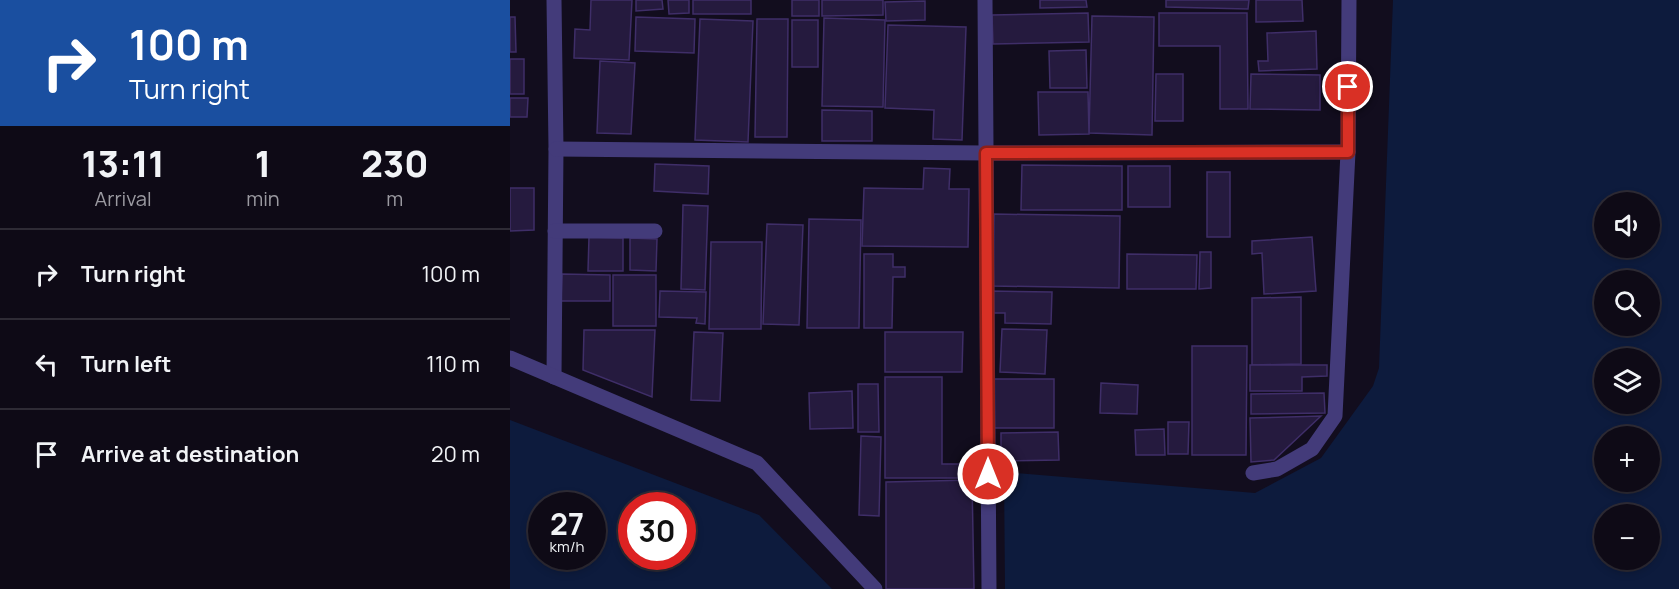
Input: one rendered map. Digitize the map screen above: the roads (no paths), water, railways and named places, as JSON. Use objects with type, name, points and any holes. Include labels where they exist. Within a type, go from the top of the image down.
[{"type":"street","points":[[554,0],[556,149],[554,377]]},
{"type":"street","points":[[985,0],[989,589]]},
{"type":"street","points":[[1253,472],[1277,469],[1312,448],[1335,416],[1348,152],[1349,0]]},
{"type":"street","points":[[556,149],[986,153],[1348,152]]},
{"type":"street","points":[[555,231],[655,231]]},
{"type":"street","points":[[510,358],[757,463],[875,589]]},
{"type":"water","points":[[1393,0],[1679,0],[1679,589],[1005,589],[1004,472],[1255,493],[1321,458],[1373,386],[1379,368]]},
{"type":"water","points":[[510,420],[759,515],[832,589],[510,589]]}]
